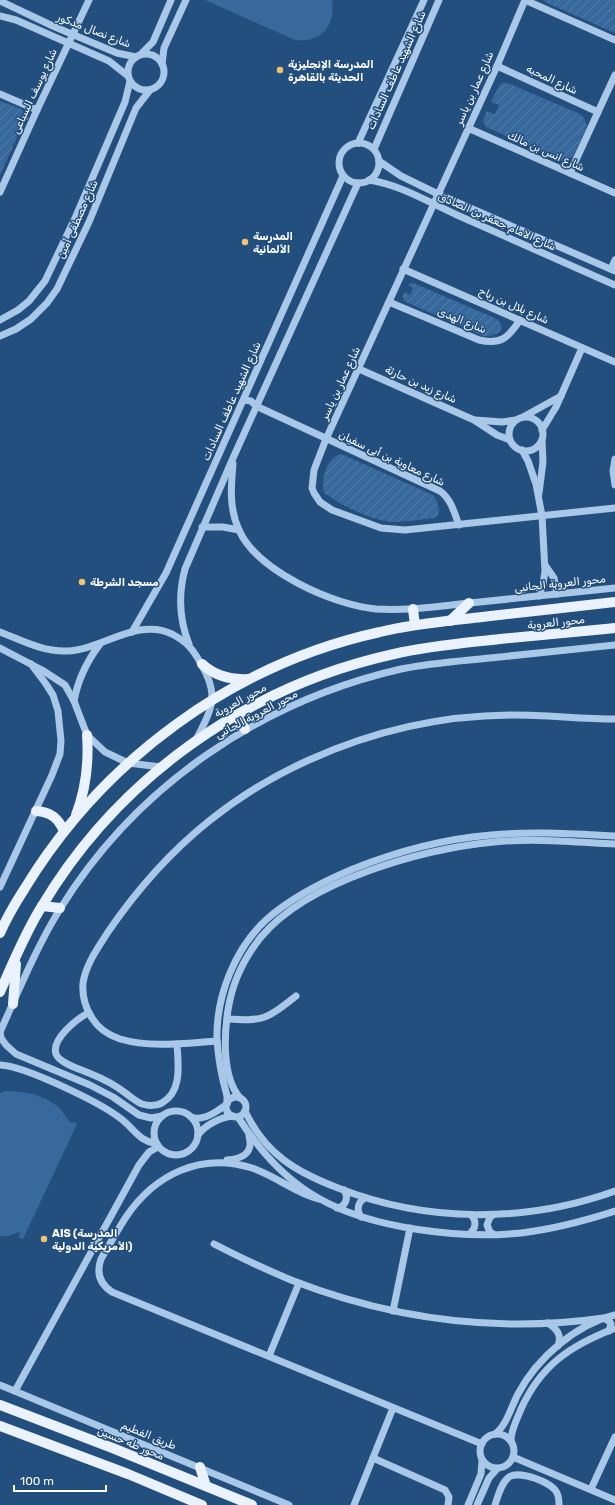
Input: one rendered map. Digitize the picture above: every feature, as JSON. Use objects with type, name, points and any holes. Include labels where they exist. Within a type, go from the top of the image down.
[{"type":"main road","name":"محور العروبة","points":[[0,933],[32,877],[64,831],[128,764],[167,731],[213,700],[250,679],[309,653],[344,641],[379,632],[415,625],[615,602]]},
{"type":"main road","points":[[450,621],[469,603]]},
{"type":"main road","points":[[413,609],[415,625]]},
{"type":"main road","name":"محور العروبة","points":[[0,992],[42,906],[71,862],[92,837],[122,803],[161,767],[196,740],[236,715],[277,693],[306,681],[335,670],[394,654],[455,644],[615,628]]},
{"type":"main road","points":[[202,664],[209,671],[219,676],[250,679]]},
{"type":"main road","points":[[236,715],[245,730]]},
{"type":"main road","points":[[74,820],[86,778],[88,764],[87,735]]},
{"type":"main road","points":[[36,811],[46,812],[54,816],[60,822],[64,831]]},
{"type":"main road","points":[[42,906],[60,908]]},
{"type":"main road","points":[[13,1004],[17,956]]},
{"type":"main road","name":"محور طه حسين","points":[[0,1405],[115,1449],[252,1505]]},
{"type":"main road","points":[[0,1426],[122,1472],[202,1505]]},
{"type":"main road","points":[[200,1468],[206,1486]]},
{"type":"street","name":"شارع يوسف السباعى","points":[[0,192],[89,0]]},
{"type":"street","points":[[171,0],[152,42],[147,49],[129,65],[129,78],[135,87],[142,90],[150,90],[156,87],[164,76],[162,55],[186,0]]},
{"type":"street","name":"شارع الشهيد عاطف السادات","points":[[358,143],[424,0]]},
{"type":"street","name":"شارع الشهيد عاطف السادات","points":[[374,149],[439,0]]},
{"type":"street","points":[[525,0],[615,40]]},
{"type":"street","name":"شارع عمار بن ياسر","points":[[525,0],[326,439],[314,470],[312,488],[317,498],[324,506],[369,524],[393,530],[459,525],[615,508]]},
{"type":"street","name":"شارع نصال مدكور","points":[[0,1],[116,53],[138,56]]},
{"type":"street","points":[[419,11],[432,16]]},
{"type":"street","name":"شارع نصال مدكور","points":[[0,16],[16,20],[108,61],[129,78]]},
{"type":"street","points":[[138,56],[145,54],[152,55],[162,64]]},
{"type":"street","name":"شارع المحبه","points":[[496,66],[598,112]]},
{"type":"street","points":[[570,173],[615,75]]},
{"type":"street","name":"شارع مصطفى أمين","points":[[0,320],[18,310],[37,293],[53,267],[125,102],[129,78]]},
{"type":"street","name":"شارع مصطفى أمين","points":[[0,336],[16,329],[31,319],[47,303],[57,289],[89,222],[136,108],[150,90]]},
{"type":"street","points":[[0,94],[37,110]]},
{"type":"street","name":"شارع انس بن مالك","points":[[468,128],[615,193]]},
{"type":"street","points":[[358,143],[367,144],[374,149],[379,162],[377,172],[370,180],[358,183],[347,180],[343,176],[339,167],[340,155],[347,146],[358,143]]},
{"type":"street","name":"شارع الامام جعفر بن الصادق","points":[[379,162],[401,176],[438,194],[613,270]]},
{"type":"street","name":"شارع الشهيد عاطف السادات","points":[[132,632],[166,573],[343,176]]},
{"type":"street","name":"شارع الامام جعفر بن الصادق","points":[[370,180],[397,187],[615,284]]},
{"type":"street","points":[[196,740],[208,715],[213,700],[210,680],[189,644],[181,620],[180,594],[185,569],[256,406],[358,183]]},
{"type":"street","points":[[76,216],[89,222]]},
{"type":"street","points":[[72,224],[85,230]]},
{"type":"street","points":[[613,270],[615,260]]},
{"type":"street","name":"شارع بلال بن رباح","points":[[403,268],[615,362]]},
{"type":"street","name":"شارع الهدى","points":[[389,302],[479,340],[490,343],[507,338],[513,332],[520,320]]},
{"type":"street","points":[[538,495],[543,474],[542,430],[561,396],[582,348]]},
{"type":"street","name":"شارع زيد بن حارثة","points":[[358,369],[474,420],[497,435],[510,440]]},
{"type":"street","points":[[249,388],[255,393],[262,394]]},
{"type":"street","name":"شارع زيد بن حارثة","points":[[474,420],[502,422],[519,419],[561,396]]},
{"type":"street","name":"شارع معاوية بن أبى سفيان","points":[[244,400],[251,401],[256,406],[440,491],[446,495],[450,502],[459,525]]},
{"type":"street","points":[[542,430],[535,420],[526,417],[519,419],[509,431],[510,440],[513,445],[522,450],[534,449],[542,440]]},
{"type":"street","points":[[522,450],[532,472],[542,516],[545,565],[543,584],[538,596]]},
{"type":"street","points":[[202,528],[223,527],[239,530],[230,492],[233,458]]},
{"type":"street","points":[[615,459],[613,471],[615,485]]},
{"type":"street","name":"محور العروبة الجانبى","points":[[239,530],[252,549],[275,571],[327,596],[355,605],[376,609],[413,609],[615,588]]},
{"type":"street","points":[[545,565],[554,578],[557,594]]},
{"type":"street","points":[[0,632],[25,643],[57,650],[76,650],[100,644],[132,632],[156,629],[168,633],[189,644]]},
{"type":"street","points":[[74,701],[76,690],[85,666],[100,644]]},
{"type":"street","name":"محور العروبة الجانبى","points":[[0,1032],[34,954],[60,908],[97,856],[118,832],[164,787],[218,746],[276,713],[313,696],[370,677],[436,663],[615,645]]},
{"type":"street","points":[[0,648],[54,676],[65,685],[74,701],[87,735],[105,752],[128,764],[161,767]]},
{"type":"street","points":[[0,887],[56,766],[62,741],[59,718],[53,695],[31,664]]},
{"type":"street","points":[[217,1041],[178,1044],[140,1042],[119,1038],[104,1031],[98,1026],[88,1013],[84,1003],[83,993],[86,974],[90,962],[132,899],[165,861],[208,822],[229,806],[282,774],[336,749],[402,728],[432,722],[492,715],[533,715],[615,719]]},
{"type":"street","points":[[319,1199],[274,1164],[260,1149],[236,1116],[227,1111],[227,1096],[217,1041],[221,1007],[226,984],[238,957],[249,940],[267,920],[288,904],[322,883],[389,856],[440,842],[490,835],[536,833],[615,836]]},
{"type":"street","points":[[615,844],[550,841],[495,842],[440,851],[364,872],[336,884],[299,905],[278,921],[261,937],[244,962],[232,989],[228,1008],[225,1038],[228,1068],[233,1087],[245,1103],[245,1111],[260,1137],[280,1158],[298,1170],[344,1190],[365,1198],[394,1206],[426,1212],[471,1215],[493,1215],[556,1207],[587,1200],[615,1191]]},
{"type":"street","points":[[389,856],[392,864]]},
{"type":"street","points":[[227,1019],[255,1020],[266,1018],[296,996]]},
{"type":"street","points":[[221,1007],[228,1008]]},
{"type":"street","points":[[88,1013],[76,1021],[62,1036],[56,1047],[57,1056],[64,1062],[106,1080],[142,1104],[151,1106],[160,1104],[173,1092],[178,1078],[178,1044]]},
{"type":"street","points":[[0,1032],[1,1038],[6,1045],[16,1054],[90,1085],[140,1115],[151,1118],[162,1116],[170,1112],[179,1111],[191,1117],[200,1118],[217,1111],[232,1098],[240,1098]]},
{"type":"street","points":[[0,1065],[10,1066],[28,1072],[80,1096],[120,1118],[144,1140],[158,1146],[168,1154],[179,1155],[190,1150],[194,1146],[198,1135],[197,1127],[191,1117]]},
{"type":"street","points":[[198,1135],[208,1126],[226,1117],[242,1115],[245,1111]]},
{"type":"street","points":[[158,1146],[154,1131],[156,1123],[162,1116]]},
{"type":"street","points":[[249,1134],[249,1148],[243,1156],[234,1160],[198,1164],[175,1172],[162,1180],[143,1196],[125,1218],[101,1260],[98,1268],[99,1276],[104,1286],[112,1292],[482,1444]]},
{"type":"street","points":[[16,1391],[139,1165],[150,1152],[158,1146]]},
{"type":"street","points":[[217,1162],[240,1165],[253,1169],[270,1176],[303,1194],[319,1199],[337,1208],[361,1216],[410,1228],[469,1234],[519,1233],[557,1227],[615,1211]]},
{"type":"street","points":[[337,1208],[345,1203],[347,1196],[344,1190]]},
{"type":"street","points":[[361,1216],[358,1211],[359,1205],[365,1198]]},
{"type":"street","points":[[469,1234],[475,1225],[475,1221],[471,1215]]},
{"type":"street","points":[[493,1215],[490,1217],[487,1224],[488,1228],[493,1234]]},
{"type":"street","points":[[394,1311],[410,1228]]},
{"type":"street","points":[[214,1244],[299,1283],[342,1298],[394,1311],[436,1319],[478,1323],[528,1324],[604,1318],[615,1315]]},
{"type":"street","points":[[269,1356],[299,1283]]},
{"type":"street","points":[[482,1460],[488,1466],[496,1469],[505,1467],[512,1461],[514,1449],[511,1441],[513,1428],[524,1402],[544,1374],[558,1359],[574,1347],[592,1337],[612,1330],[610,1322],[604,1318]]},
{"type":"street","points":[[468,1505],[481,1474],[482,1460],[480,1452],[482,1444],[486,1438],[495,1434],[503,1424],[517,1395],[528,1378],[558,1346],[581,1329],[604,1318]]},
{"type":"street","points":[[548,1323],[556,1328],[558,1332],[560,1337],[558,1346]]},
{"type":"street","name":"طريق الفطيم","points":[[0,1385],[289,1505]]},
{"type":"street","points":[[354,1505],[393,1408]]},
{"type":"street","points":[[495,1434],[504,1436],[511,1441]]},
{"type":"street","points":[[591,1489],[615,1436]]},
{"type":"street","points":[[513,1457],[615,1500]]},
{"type":"street","points":[[373,1458],[442,1488],[449,1497],[448,1505]]},
{"type":"street","points":[[477,1505],[489,1478],[496,1469]]},
{"type":"street","points":[[495,1505],[505,1481],[512,1476],[521,1474],[550,1485],[559,1498],[559,1505]]},
{"type":"shaded area","points":[[205,0],[332,0],[333,9],[332,18],[329,25],[319,36],[312,39],[295,40]]},
{"type":"shaded area","points":[[543,0],[615,0],[615,33],[547,3]]},
{"type":"shaded area","points":[[505,83],[580,114],[584,118],[587,126],[573,157],[562,161],[486,127],[483,120],[487,111],[495,114],[499,105],[491,102],[500,84]]},
{"type":"shaded area","points":[[0,101],[21,109],[25,114],[23,124],[0,175]]},
{"type":"shaded area","points":[[410,283],[497,319],[502,326],[501,329],[496,334],[483,336],[404,301],[404,292],[410,295],[413,288],[408,285]]},
{"type":"shaded area","points":[[341,454],[433,495],[438,505],[438,516],[435,518],[404,522],[385,521],[367,516],[348,508],[331,498],[324,493],[324,476],[328,464],[336,456]]},
{"type":"shaded area","points":[[5,1091],[39,1096],[59,1108],[71,1123],[73,1122],[77,1124],[23,1239],[19,1238],[20,1232],[8,1236],[0,1236],[0,1093]]},
{"type":"place","name":"المدرسة الإنجليزية الحديثة بالقاهرة","points":[[280,70]]},
{"type":"place","name":"المدرسة الألمانية","points":[[245,242]]},
{"type":"place","name":"مسجد الشرطة","points":[[82,582]]},
{"type":"place","name":"AIS (المدرسة الأمريكية الدولية)","points":[[44,1239]]}]
